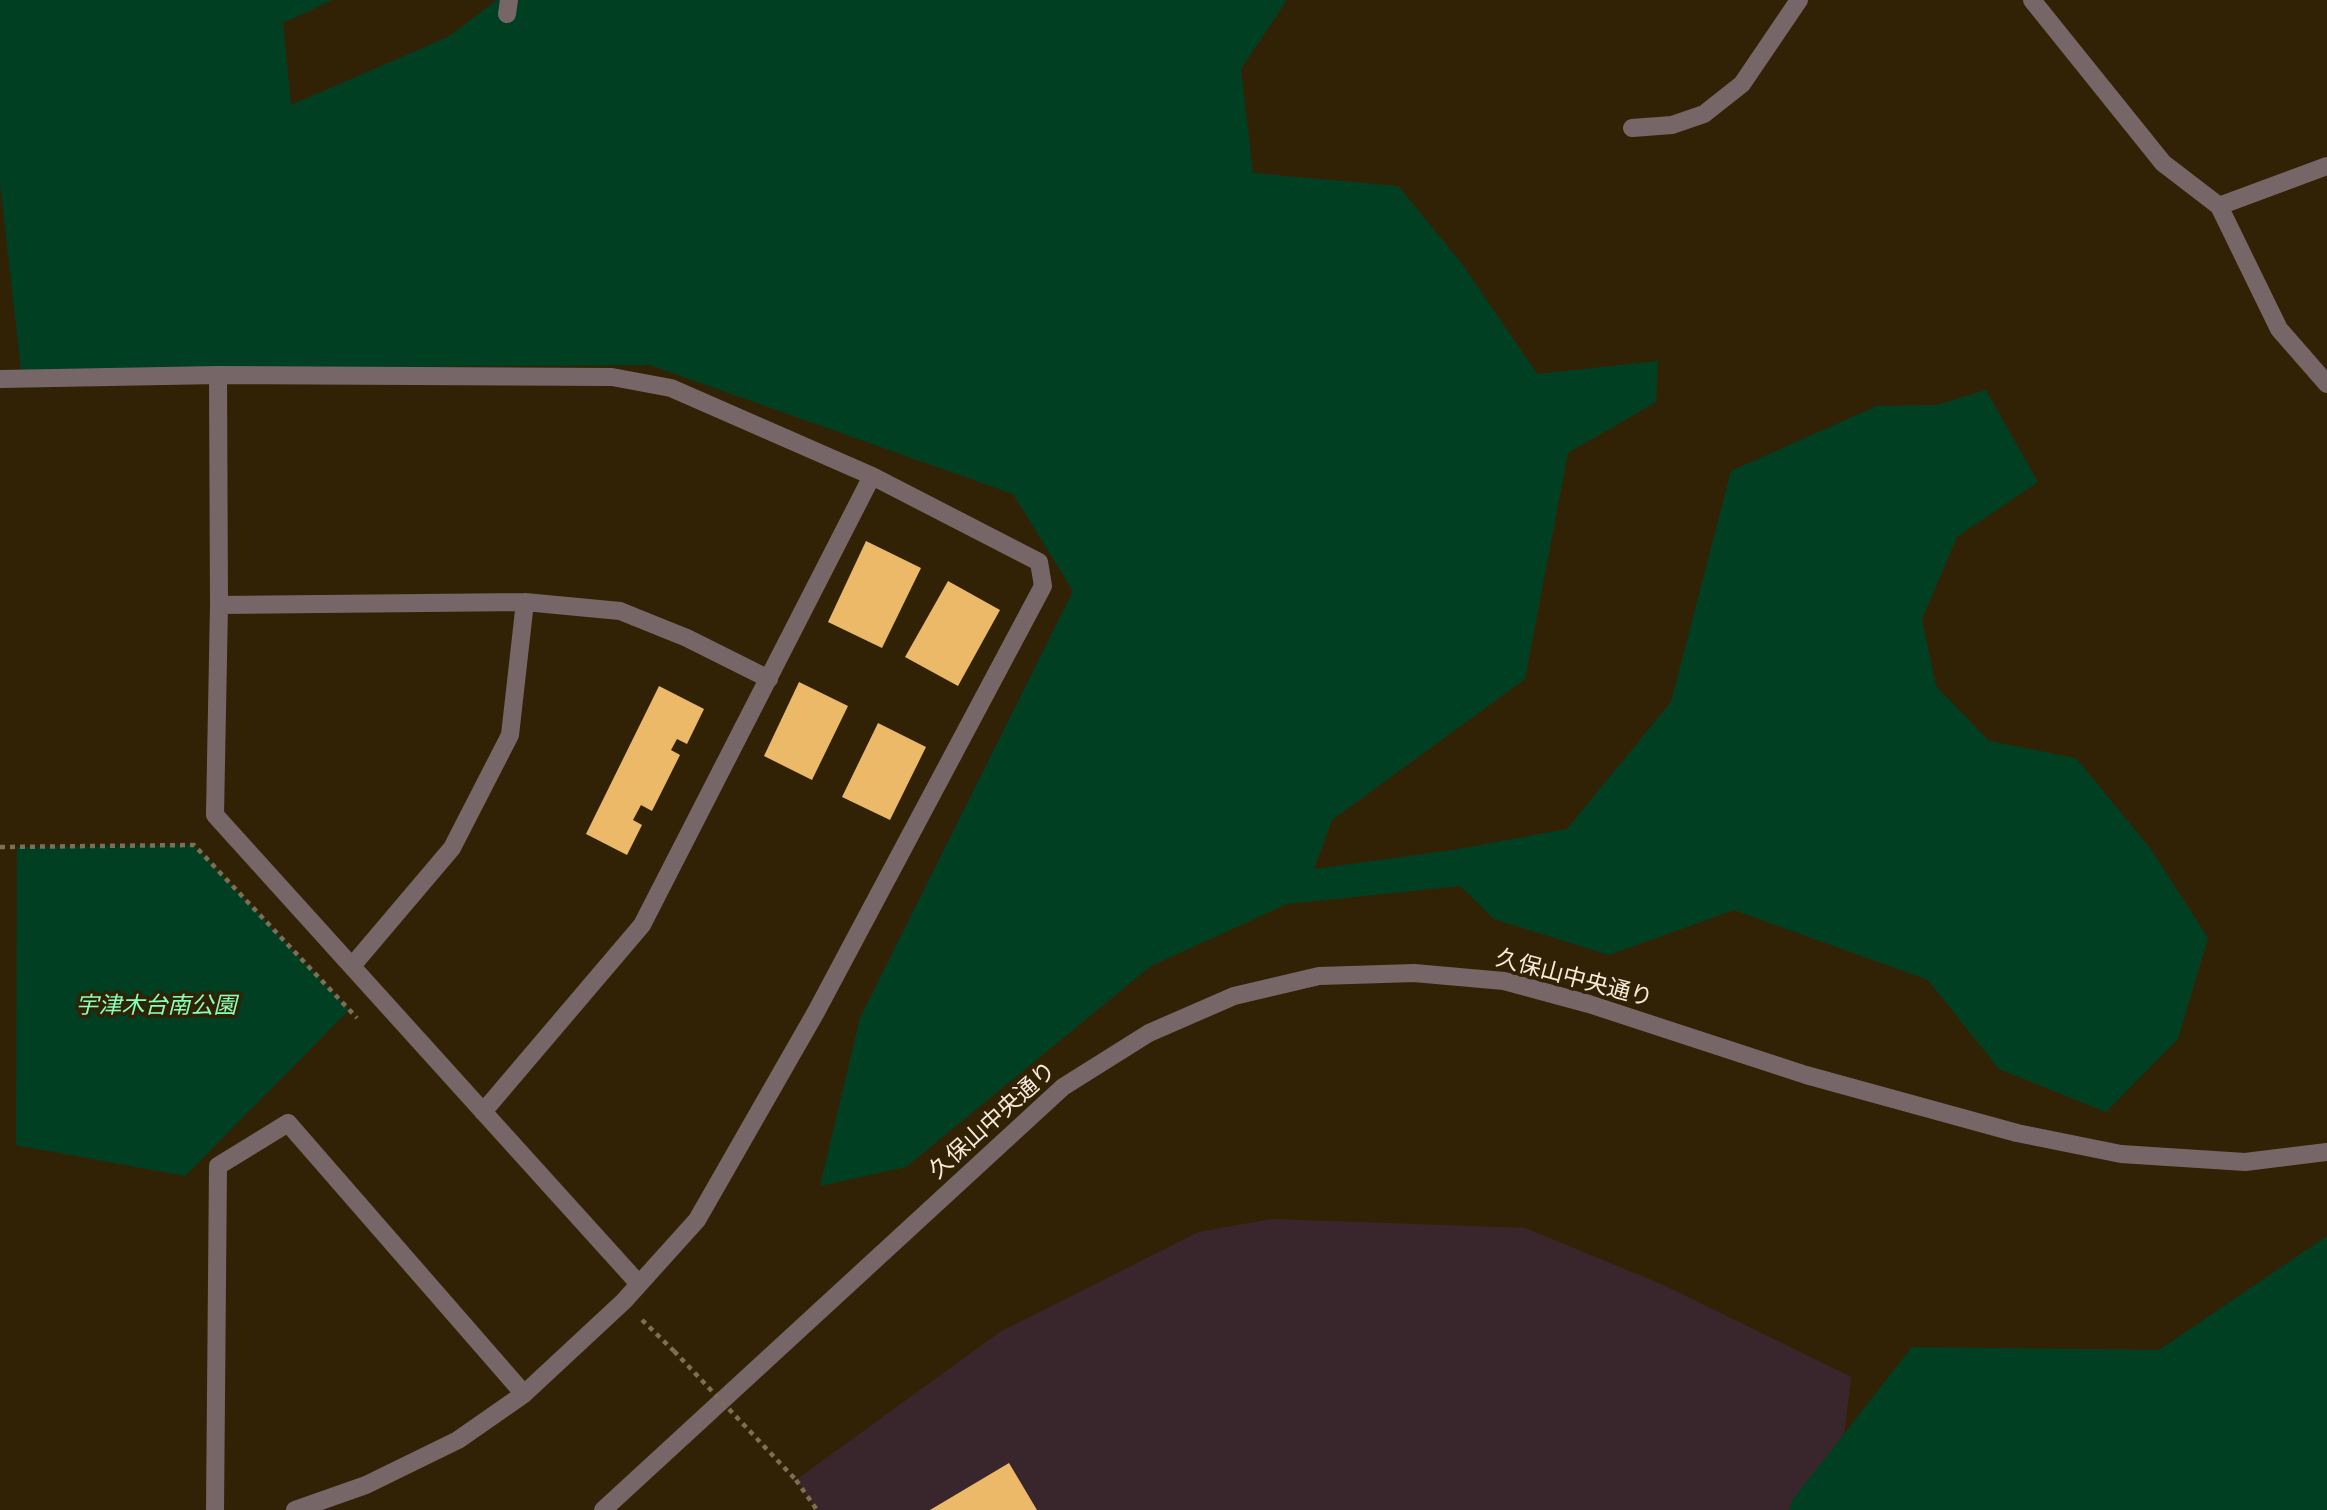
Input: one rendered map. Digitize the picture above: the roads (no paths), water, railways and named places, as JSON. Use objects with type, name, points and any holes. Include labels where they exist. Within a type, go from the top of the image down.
[{"type":"street","points":[[1633,128],[1672,125],[1704,114],[1742,84],[1799,0]]},
{"type":"street","points":[[2032,0],[2163,163],[2219,206],[2279,330],[2327,384]]},
{"type":"street","points":[[2219,206],[2327,166]]},
{"type":"street","points":[[218,375],[219,605],[215,815],[639,1284]]},
{"type":"street","points":[[0,379],[218,375],[612,377],[671,387],[872,476],[1039,562],[1043,586],[816,1013],[696,1220],[624,1301],[524,1394],[458,1440],[366,1485],[295,1510]]},
{"type":"street","points":[[483,1112],[642,925],[872,476]]},
{"type":"street","points":[[219,605],[525,602],[620,611],[687,638],[769,679]]},
{"type":"street","points":[[352,966],[452,848],[510,735],[525,602]]},
{"type":"street","name":"久保山中央通り","points":[[603,1510],[1063,1087],[1149,1033],[1234,996],[1319,976],[1414,973],[1504,981],[1590,1004],[1806,1075],[2017,1133],[2122,1154],[2245,1161],[2327,1152]]},
{"type":"street","points":[[215,1510],[218,1166],[288,1123],[524,1394]]},
{"type":"park label","name":"宇津木台南公園","points":[[156,1007]]}]
